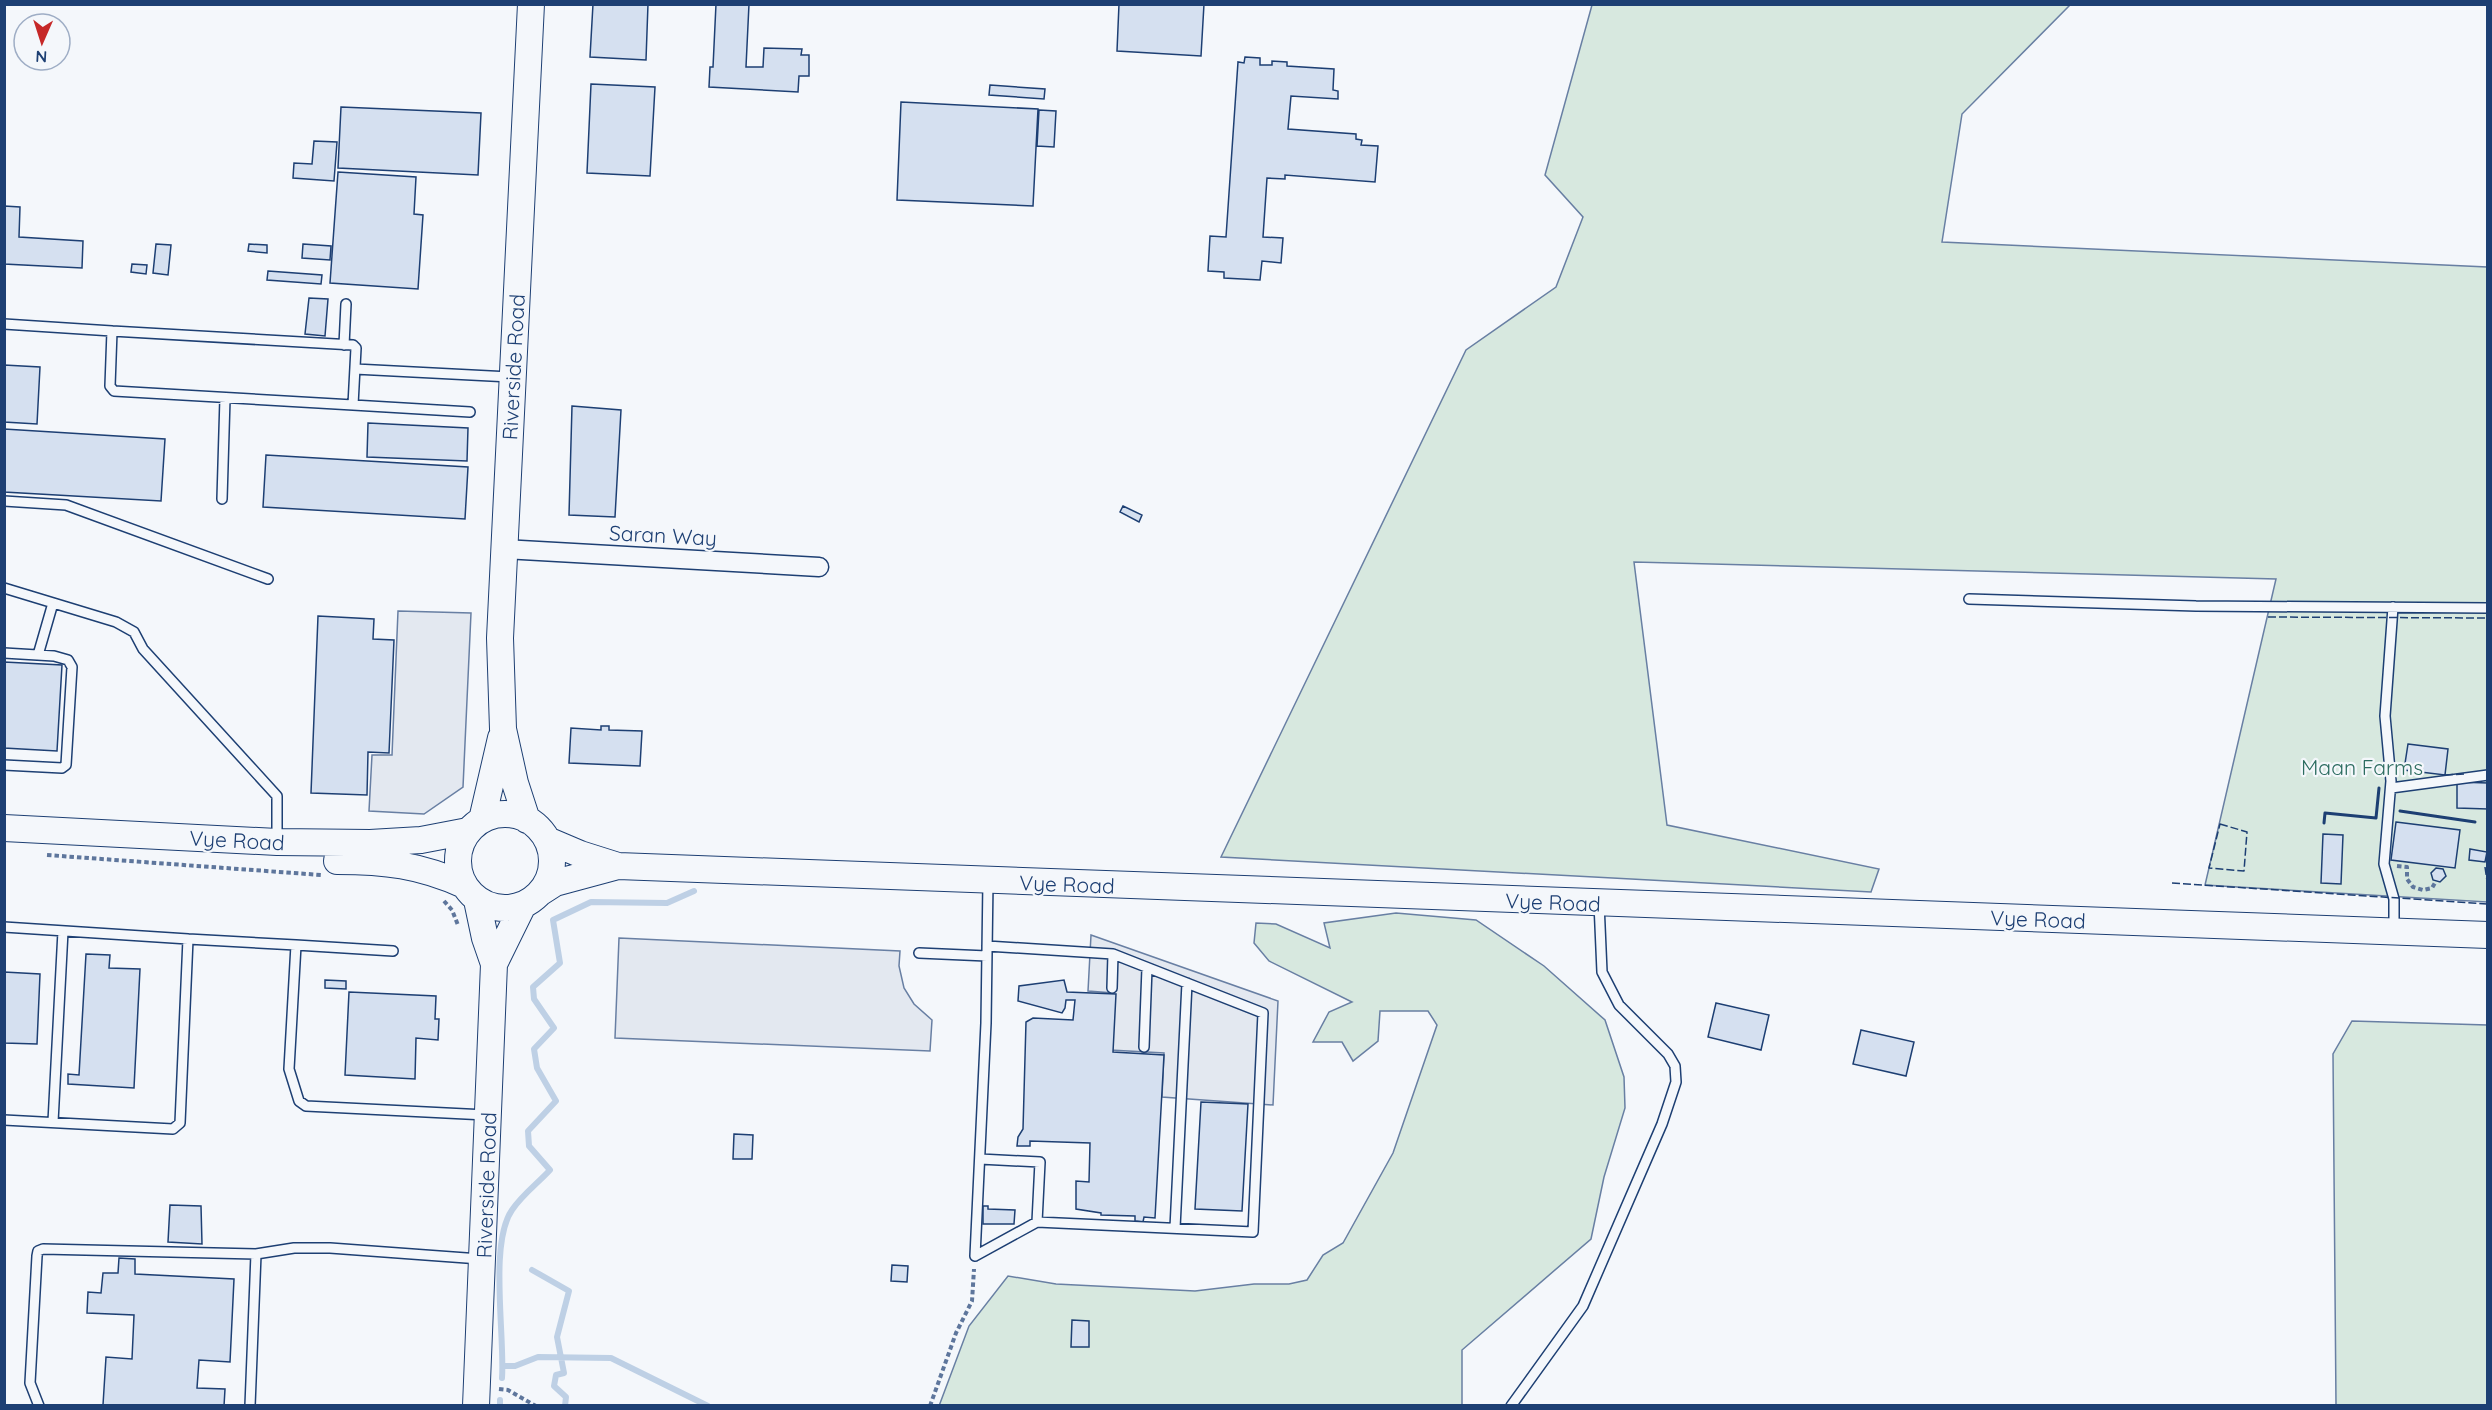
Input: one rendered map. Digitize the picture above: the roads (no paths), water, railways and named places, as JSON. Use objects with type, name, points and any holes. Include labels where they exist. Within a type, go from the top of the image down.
[{"type":"main road","name":"Riverside Road","points":[[527,820],[515,783],[503,729],[500,638],[531,4]]},
{"type":"main road","name":"Riverside Road","points":[[475,826],[503,729]]},
{"type":"main road","points":[[504,815],[527,820],[539,828],[547,840],[552,856],[551,872],[532,898],[507,908],[491,906],[471,892],[459,872],[458,858],[461,844],[475,826],[504,815]]},
{"type":"main road","name":"Vye Road","points":[[4,828],[277,843],[394,843],[475,826]]},
{"type":"main road","name":"Vye Road","points":[[547,840],[618,866],[2487,935]]},
{"type":"main road","name":"Vye Road","points":[[4,843],[230,857],[397,863],[425,869],[471,892]]},
{"type":"main road","name":"Vye Road","points":[[532,898],[555,883],[618,866]]},
{"type":"main road","name":"Riverside Road","points":[[471,892],[494,964],[477,1396]]},
{"type":"main road","name":"Riverside Road","points":[[494,964],[532,898]]},
{"type":"street","name":"Saran Way","points":[[504,549],[819,567]]},
{"type":"lane","points":[[344,345],[346,304]]},
{"type":"lane","points":[[4,324],[353,345],[356,348],[353,405]]},
{"type":"lane","points":[[112,330],[111,390],[470,412]]},
{"type":"lane","points":[[355,369],[512,377]]},
{"type":"lane","points":[[222,499],[225,398]]},
{"type":"lane","points":[[4,501],[66,505],[268,579]]},
{"type":"lane","points":[[4,588],[116,622],[134,632],[143,649],[278,796],[277,843]]},
{"type":"lane","points":[[1969,599],[2196,606],[2487,608]]},
{"type":"lane","points":[[38,655],[53,603]]},
{"type":"lane","points":[[2393,607],[2385,716],[2391,788],[2384,864],[2394,899],[2394,932]]},
{"type":"lane","points":[[4,653],[68,660],[72,667],[66,765],[62,768],[4,765]]},
{"type":"lane","points":[[2391,788],[2487,775]]},
{"type":"lane","points":[[920,953],[987,951],[1113,954],[1263,1013],[1253,1232],[1037,1222],[975,1256],[980,1160],[987,951],[988,881]]},
{"type":"lane","points":[[1511,1406],[1583,1306],[1662,1124],[1676,1082],[1675,1066],[1668,1054],[1619,1005],[1602,972],[1599,903]]},
{"type":"lane","points":[[4,927],[393,951]]},
{"type":"lane","points":[[53,1122],[63,931]]},
{"type":"lane","points":[[4,1120],[173,1129],[178,1127],[188,939]]},
{"type":"lane","points":[[296,945],[290,1070],[302,1105],[488,1115]]},
{"type":"lane","points":[[1112,988],[1113,954]]},
{"type":"lane","points":[[1144,1047],[1147,968]]},
{"type":"lane","points":[[1175,1228],[1187,983]]},
{"type":"lane","points":[[980,1160],[1040,1162],[1037,1222]]},
{"type":"lane","points":[[39,1406],[30,1383],[38,1251],[43,1248],[256,1254],[294,1248],[330,1248],[483,1259]]},
{"type":"lane","points":[[250,1406],[256,1254]]},
{"type":"waterway","points":[[502,1378],[500,1267],[505,1225],[516,1205],[550,1170],[529,1146],[528,1131],[556,1101],[537,1068],[534,1049],[554,1028],[534,999],[533,987],[560,963],[553,920],[591,902],[667,903],[694,891]]},
{"type":"waterway","points":[[532,1270],[569,1291],[557,1337],[564,1373],[556,1375],[554,1386],[566,1397],[565,1406]]},
{"type":"waterway","points":[[503,1366],[515,1366],[538,1357],[611,1358],[708,1406]]},
{"type":"waterway","points":[[500,1400],[500,1406]]},
{"type":"park label","name":"Maan Farms","points":[[2362,767]]}]
